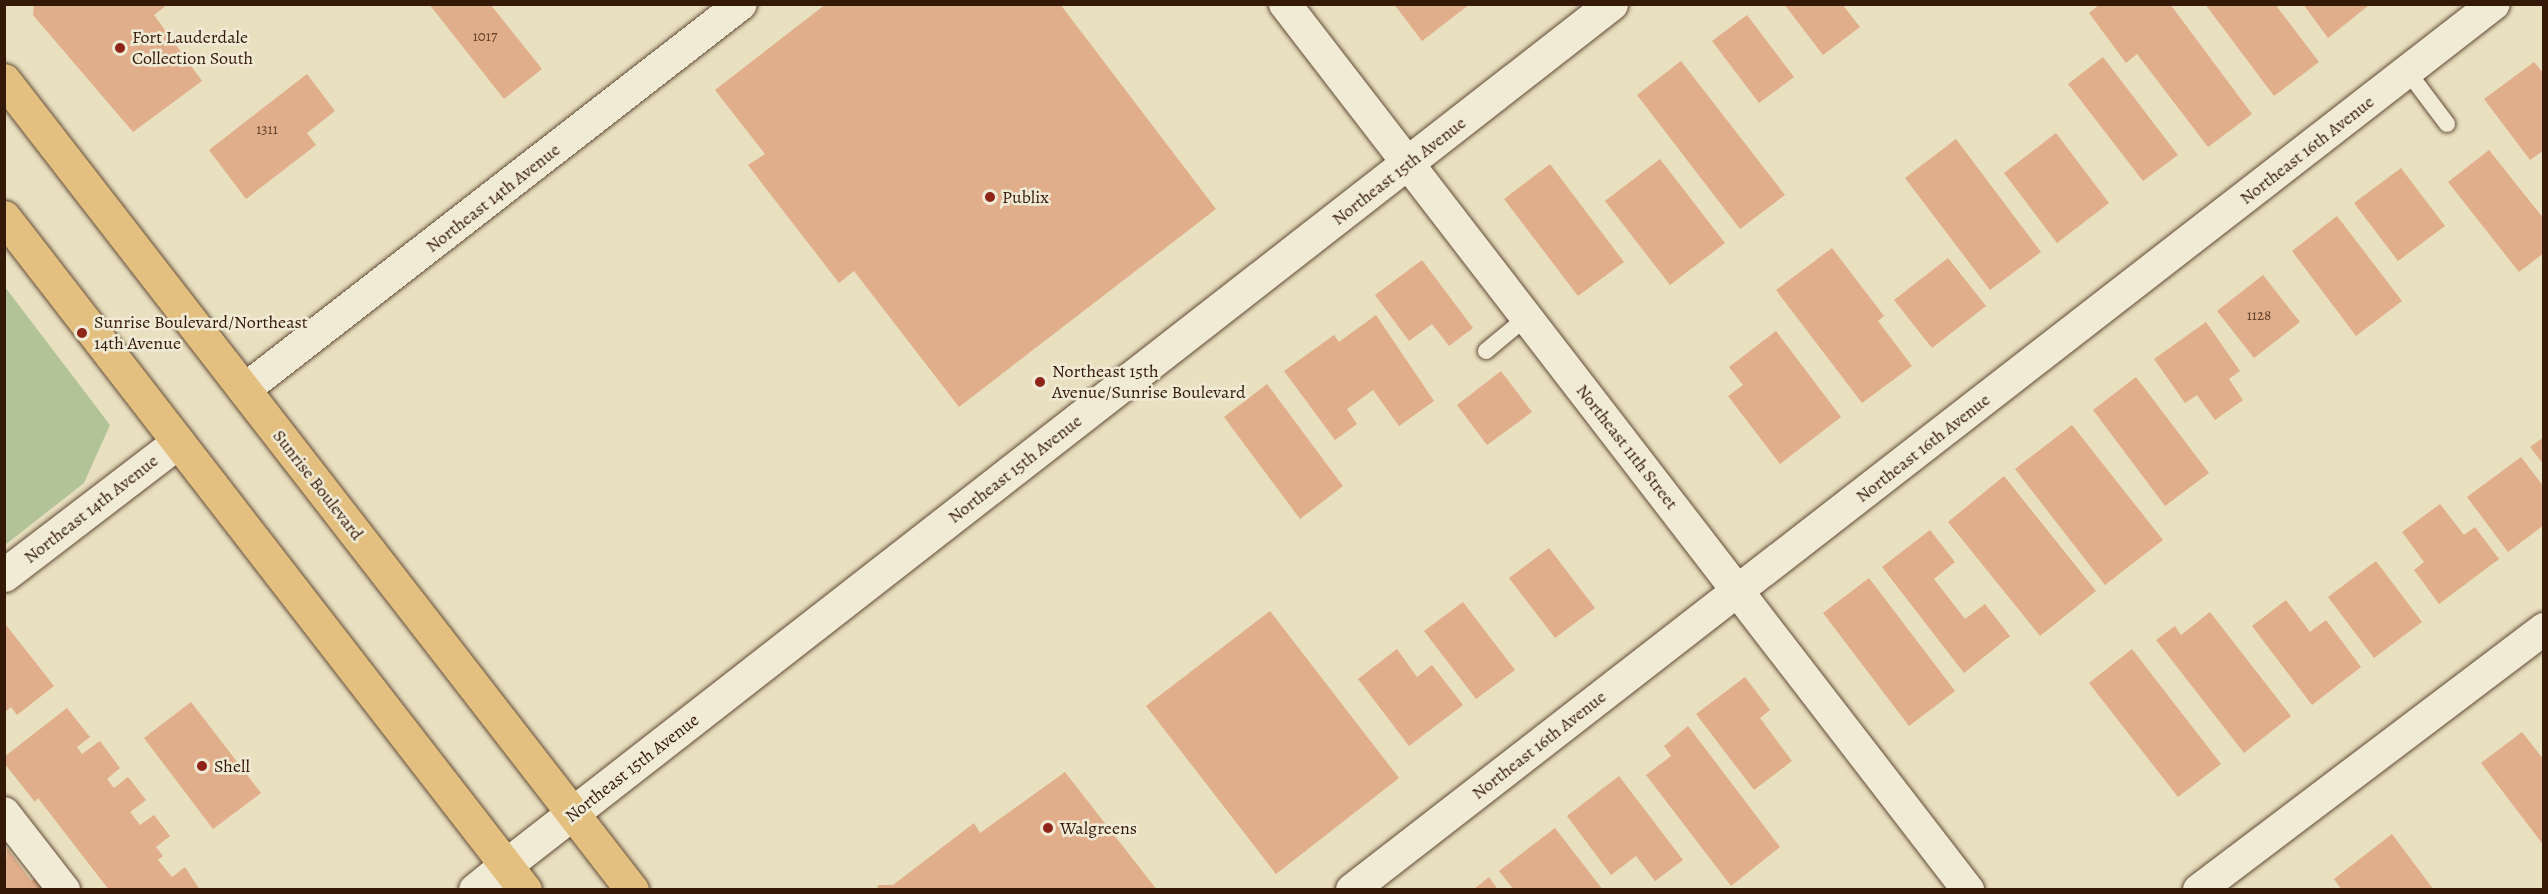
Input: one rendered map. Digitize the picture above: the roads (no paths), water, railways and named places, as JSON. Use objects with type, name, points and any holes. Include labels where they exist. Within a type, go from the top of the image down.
[{"type":"main road","name":"Sunrise Boulevard","points":[[4,80],[632,890]]},
{"type":"main road","points":[[4,217],[516,877]]},
{"type":"street","name":"Northeast 14th Avenue","points":[[244,390],[741,4]]},
{"type":"street","name":"Northeast 11th Street","points":[[1285,4],[1968,890]]},
{"type":"street","name":"Northeast 15th Avenue","points":[[475,890],[516,877],[573,814],[1611,4]]},
{"type":"street","name":"Northeast 16th Avenue","points":[[1352,890],[2494,4]]},
{"type":"street","name":"Northeast 14th Avenue","points":[[4,575],[178,442]]},
{"type":"street","points":[[2199,890],[2544,629]]},
{"type":"street","points":[[4,813],[64,890]]},
{"type":"lane","points":[[2408,72],[2447,124]]},
{"type":"lane","points":[[1486,351],[1527,317]]},
{"type":"place","name":"Fort Lauderdale Collection South","points":[[120,48]]},
{"type":"place","name":"Publix","points":[[990,197]]},
{"type":"place","name":"Sunrise Boulevard/Northeast 14th Avenue","points":[[82,333]]},
{"type":"place","name":"Northeast 15th Avenue/Sunrise Boulevard","points":[[1040,382]]},
{"type":"place","name":"Shell","points":[[202,766]]},
{"type":"place","name":"Walgreens","points":[[1048,828]]}]
